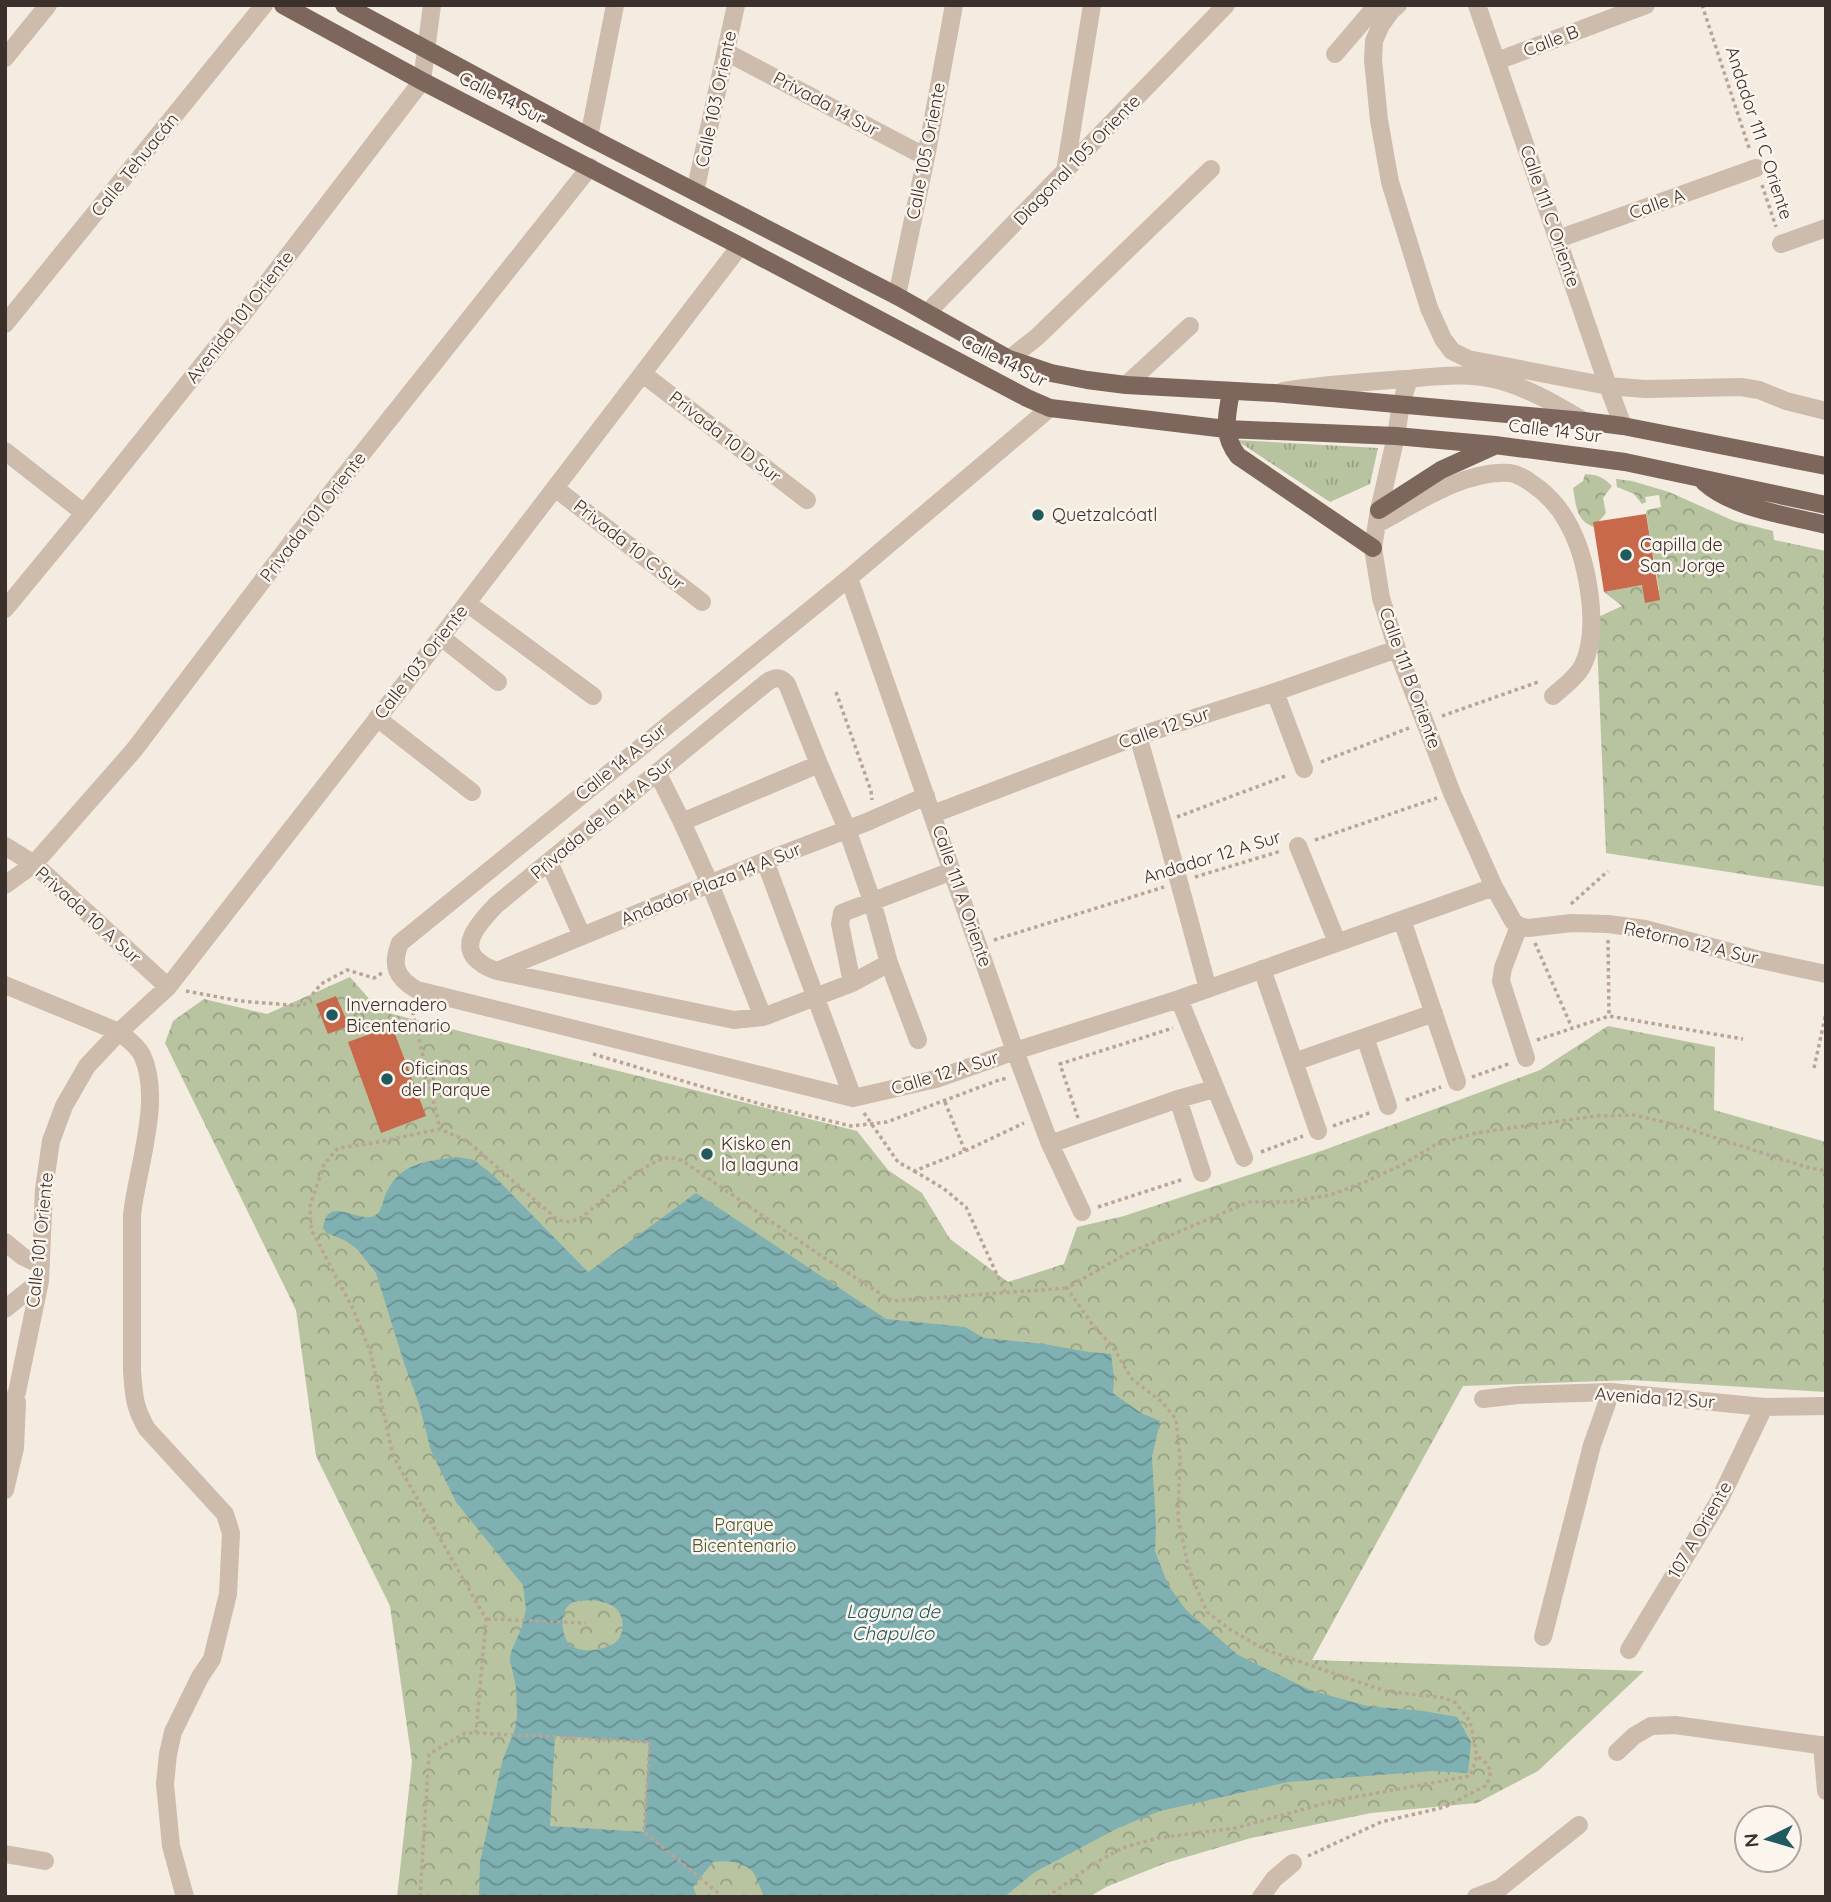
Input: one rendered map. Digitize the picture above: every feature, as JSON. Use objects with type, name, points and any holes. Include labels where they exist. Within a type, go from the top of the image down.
[{"type":"main road","name":"Calle 14 Sur","points":[[283,5],[422,81],[1050,408],[1226,429],[1396,436],[1495,445],[1625,462],[1826,505]]},
{"type":"main road","name":"Calle 14 Sur","points":[[344,5],[589,137],[897,296],[1009,359],[1051,373],[1126,385],[1274,393],[1584,421],[1623,426],[1826,466]]},
{"type":"main road","points":[[1231,391],[1226,429],[1232,448],[1238,456],[1373,548]]},
{"type":"main road","points":[[1378,517],[1441,470],[1495,445]]},
{"type":"main road","points":[[1698,477],[1727,498],[1826,525]]},
{"type":"street","points":[[5,58],[48,5]]},
{"type":"street","name":"Calle Tehuacán","points":[[5,324],[264,5]]},
{"type":"street","points":[[422,81],[432,5]]},
{"type":"street","points":[[589,137],[615,5]]},
{"type":"street","name":"Calle 103 Oriente","points":[[695,192],[736,5]]},
{"type":"street","name":"Calle 105 Oriente","points":[[897,296],[954,5]]},
{"type":"street","points":[[1065,172],[1093,5]]},
{"type":"street","name":"Diagonal 105 Oriente","points":[[927,313],[1226,5]]},
{"type":"street","points":[[1335,54],[1377,5]]},
{"type":"street","points":[[1398,5],[1381,25],[1374,41],[1373,60],[1379,120],[1390,182],[1429,308],[1443,339],[1452,351],[1468,359],[1608,386],[1645,389],[1741,387],[1826,411]]},
{"type":"street","name":"Calle 111 C Oriente","points":[[1477,5],[1623,426]]},
{"type":"street","name":"Calle B","points":[[1497,61],[1646,5]]},
{"type":"street","name":"Privada 14 Sur","points":[[726,52],[926,156]]},
{"type":"street","name":"Avenida 101 Oriente","points":[[5,609],[247,309],[422,81]]},
{"type":"street","name":"Privada 101 Oriente","points":[[5,885],[34,864],[134,750],[295,538],[590,167]]},
{"type":"street","name":"Calle A","points":[[1558,239],[1756,168]]},
{"type":"street","points":[[1009,359],[1037,337],[1212,169]]},
{"type":"street","points":[[1781,244],[1826,228]]},
{"type":"street","name":"Calle 103 Oriente","points":[[87,1066],[119,1032],[168,988],[740,246]]},
{"type":"street","points":[[1126,385],[1190,326]]},
{"type":"street","name":"Privada 10 D Sur","points":[[643,374],[807,500]]},
{"type":"street","points":[[1274,393],[1319,385],[1463,375],[1500,381],[1538,394],[1584,421]]},
{"type":"street","name":"Calle 111 B Oriente","points":[[1409,379],[1401,404],[1373,548],[1381,598],[1424,722],[1494,887]]},
{"type":"street","name":"Calle 14 A Sur","points":[[395,965],[400,943],[416,929],[849,578],[1050,408]]},
{"type":"street","points":[[5,451],[84,513]]},
{"type":"street","points":[[1378,517],[1478,476],[1513,473],[1540,489],[1566,519],[1576,541],[1592,610],[1591,631],[1582,667],[1553,696]]},
{"type":"street","name":"Privada 10 C Sur","points":[[555,488],[702,602]]},
{"type":"street","name":"Calle 111 A Oriente","points":[[849,578],[1015,1051],[1040,1118],[1082,1212]]},
{"type":"street","points":[[467,603],[593,696]]},
{"type":"street","points":[[441,637],[498,682]]},
{"type":"street","name":"Calle 12 Sur","points":[[933,814],[1138,736],[1397,649]]},
{"type":"street","name":"Privada de la 14 A Sur","points":[[497,971],[480,963],[473,956],[470,945],[472,934],[496,905],[772,678],[783,679],[787,684],[819,764]]},
{"type":"street","points":[[1275,692],[1304,769]]},
{"type":"street","points":[[377,718],[472,792]]},
{"type":"street","points":[[1138,736],[1208,989]]},
{"type":"street","points":[[682,822],[819,764],[847,830],[872,901],[889,963],[918,1040]]},
{"type":"street","points":[[657,772],[710,884],[763,1017]]},
{"type":"street","name":"Andador Plaza 14 A Sur","points":[[497,971],[926,796]]},
{"type":"street","name":"Privada 10 A Sur","points":[[5,846],[34,864],[168,988]]},
{"type":"street","points":[[1298,846],[1337,942]]},
{"type":"street","points":[[765,861],[853,1098]]},
{"type":"street","points":[[549,862],[582,936]]},
{"type":"street","points":[[852,983],[840,924],[845,911],[952,871]]},
{"type":"street","points":[[1494,887],[1513,921],[1524,927],[1501,974],[1524,1051]]},
{"type":"street","name":"Calle 12 A Sur","points":[[406,984],[417,990],[853,1098],[936,1079],[1208,989],[1494,887]]},
{"type":"street","points":[[1402,920],[1457,1082]]},
{"type":"street","name":"Retorno 12 A Sur","points":[[1524,927],[1572,923],[1645,929],[1756,959],[1826,974]]},
{"type":"street","points":[[497,971],[725,1019],[763,1017],[852,983],[889,963]]},
{"type":"street","points":[[395,965],[406,984]]},
{"type":"street","points":[[1262,969],[1318,1131]]},
{"type":"street","points":[[5,985],[119,1032],[135,1045],[142,1055],[150,1086],[148,1130],[132,1214],[134,1397],[138,1414],[147,1429],[225,1514],[231,1533],[228,1594],[212,1659],[173,1732],[168,1754],[165,1784],[172,1846],[185,1897]]},
{"type":"street","points":[[1178,999],[1244,1158]]},
{"type":"street","points":[[1294,1062],[1434,1013]]},
{"type":"street","points":[[1365,1037],[1388,1106]]},
{"type":"street","name":"Calle 101 Oriente","points":[[5,1420],[17,1392],[40,1273],[44,1189],[51,1141],[64,1105],[87,1066]]},
{"type":"street","points":[[1051,1144],[1214,1089]]},
{"type":"street","points":[[1178,1099],[1202,1173]]},
{"type":"street","points":[[5,1242],[40,1273],[5,1309]]},
{"type":"street","points":[[5,1490],[15,1448],[17,1392]]},
{"type":"street","points":[[1543,1637],[1592,1445],[1611,1392]]},
{"type":"street","name":"Avenida 12 Sur","points":[[1483,1399],[1611,1392],[1764,1407],[1826,1406]]},
{"type":"street","name":"107 A Oriente","points":[[1629,1650],[1719,1500],[1764,1407]]},
{"type":"street","points":[[1617,1752],[1634,1736],[1651,1726],[1675,1725],[1824,1746],[1826,1791]]},
{"type":"street","points":[[1476,1897],[1501,1892],[1579,1825]]},
{"type":"street","points":[[5,1854],[45,1861]]},
{"type":"street","points":[[1262,1897],[1274,1879],[1293,1863]]},
{"type":"path","name":"Andador 111 C Oriente","points":[[1702,5],[1781,244]]},
{"type":"path","points":[[1424,722],[1543,680]]},
{"type":"path","points":[[836,692],[871,792]]},
{"type":"path","name":"Andador 12 A Sur","points":[[979,944],[1298,846],[1452,793]]},
{"type":"path","points":[[1572,923],[1570,905],[1608,871]]},
{"type":"path","points":[[1608,924],[1609,1016]]},
{"type":"path","points":[[1524,927],[1572,1028]]},
{"type":"path","points":[[168,988],[240,1001],[303,1006],[321,984],[347,970],[374,978],[395,965]]},
{"type":"path","points":[[406,984],[440,1129]]},
{"type":"path","points":[[1814,1068],[1826,1013]]},
{"type":"path","points":[[1524,1051],[1572,1028],[1609,1016],[1743,1039]]},
{"type":"path","points":[[1083,1132],[1060,1064],[1188,1024]]},
{"type":"path","points":[[936,1079],[965,1151]]},
{"type":"path","points":[[853,1098],[898,1162],[943,1188],[966,1207],[1006,1292]]},
{"type":"path","points":[[476,1732],[486,1619],[393,1456],[371,1354],[354,1309],[311,1229],[310,1206],[313,1196],[324,1164],[338,1147],[373,1143],[440,1129],[467,1141],[558,1220],[571,1222],[582,1217],[639,1172],[660,1159],[671,1157],[683,1161],[892,1301],[1067,1288],[1126,1254],[1249,1202],[1290,1202],[1330,1195],[1402,1165],[1435,1145],[1476,1133],[1595,1116],[1635,1115],[1826,1171]]},
{"type":"path","points":[[914,1171],[1040,1118]]},
{"type":"path","points":[[1047,1897],[1095,1863],[1122,1849],[1157,1839],[1236,1828],[1333,1801],[1470,1776],[1477,1756],[1470,1721],[1456,1703],[1445,1698],[1385,1691],[1266,1650],[1231,1630],[1207,1612],[1189,1570],[1178,1518],[1180,1457],[1176,1419],[1162,1402],[1132,1379],[1113,1347],[1092,1324],[1067,1288]]},
{"type":"path","points":[[486,1619],[586,1623]]},
{"type":"path","points":[[420,1897],[429,1754],[465,1733],[476,1732],[650,1742],[644,1832],[723,1897]]},
{"type":"path","points":[[1293,1863],[1381,1822],[1445,1807],[1487,1785],[1491,1772],[1486,1763],[1477,1756]]},
{"type":"green space","points":[[1236,440],[1378,448],[1370,484],[1330,502]]},
{"type":"green space","points":[[1585,474],[1600,477],[1612,486],[1603,498],[1606,513],[1594,527],[1580,517],[1575,500],[1573,488],[1583,481]]},
{"type":"green space","points":[[1616,479],[1669,492],[1734,521],[1773,531],[1774,540],[1826,551],[1826,887],[1606,853],[1596,618],[1622,606],[1604,592],[1642,585],[1645,596],[1659,590],[1646,513],[1647,510],[1661,507],[1659,495],[1645,497],[1646,502],[1642,504],[1634,494],[1617,487]]},
{"type":"green space","name":"Parque Bicentenario","points":[[350,977],[380,1011],[857,1131],[888,1170],[922,1193],[950,1239],[1008,1282],[1064,1264],[1077,1227],[1124,1216],[1324,1150],[1540,1070],[1608,1026],[1715,1047],[1714,1110],[1826,1142],[1826,1392],[1633,1380],[1463,1386],[1312,1660],[1644,1671],[1538,1771],[1477,1803],[1371,1813],[1251,1838],[1166,1863],[1106,1887],[1089,1897],[397,1897],[412,1762],[390,1606],[316,1456],[296,1310],[165,1043],[173,1021],[204,999],[267,1014]]},
{"type":"water","name":"Laguna de Chapulco","points":[[457,1157],[474,1160],[493,1175],[588,1272],[696,1193],[886,1319],[965,1327],[984,1338],[1111,1354],[1113,1393],[1141,1413],[1160,1421],[1152,1457],[1155,1551],[1168,1585],[1186,1610],[1238,1655],[1310,1690],[1367,1706],[1457,1717],[1471,1742],[1468,1773],[1432,1771],[1288,1782],[1160,1811],[1118,1828],[1035,1872],[1004,1897],[762,1897],[753,1872],[740,1864],[723,1861],[713,1862],[693,1887],[697,1897],[479,1897],[480,1862],[503,1759],[515,1729],[517,1716],[516,1687],[510,1660],[526,1609],[523,1585],[456,1502],[431,1451],[419,1404],[376,1273],[357,1249],[327,1233],[323,1228],[331,1212],[345,1212],[362,1217],[376,1215],[387,1191],[400,1174],[426,1162]],"holes":[[[592,1600],[608,1604],[617,1610],[622,1620],[622,1631],[617,1640],[608,1646],[592,1650],[575,1648],[565,1636],[562,1624],[564,1613],[572,1603]],[[555,1736],[649,1742],[644,1832],[550,1826]]]},
{"type":"building","name":"Capilla de San Jorge","points":[[1646,514],[1660,600],[1645,603],[1642,585],[1604,592],[1593,522]]},
{"type":"building","name":"Invernadero Bicentenario","points":[[336,996],[349,1026],[328,1034],[316,1004]]},
{"type":"building","name":"Oficinas del Parque","points":[[392,1026],[426,1116],[381,1133],[348,1042]]},
{"type":"place","name":"Quetzalcóatl","points":[[1038,515]]},
{"type":"place","name":"Capilla de San Jorge","points":[[1626,555]]},
{"type":"place","name":"Invernadero Bicentenario","points":[[332,1015]]},
{"type":"place","name":"Oficinas del Parque","points":[[387,1079]]},
{"type":"place","name":"Kisko en la laguna","points":[[707,1154]]}]
